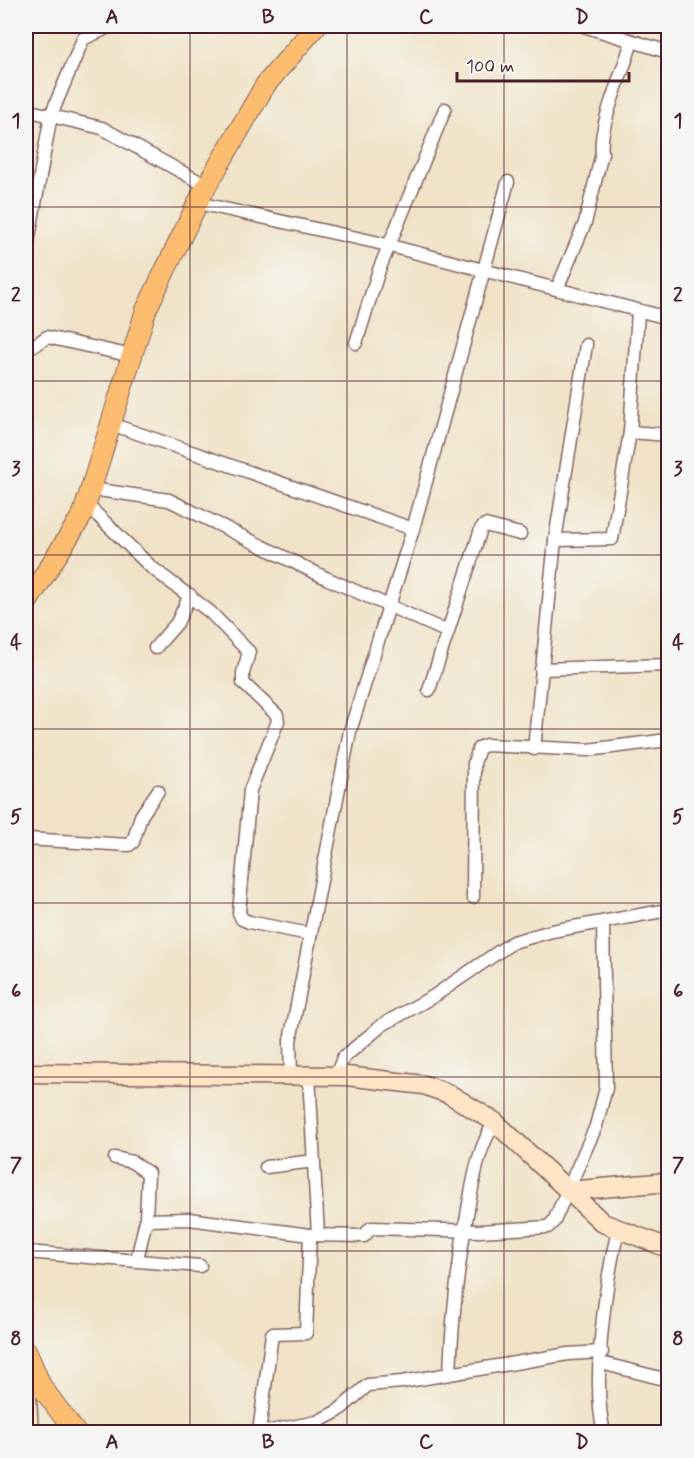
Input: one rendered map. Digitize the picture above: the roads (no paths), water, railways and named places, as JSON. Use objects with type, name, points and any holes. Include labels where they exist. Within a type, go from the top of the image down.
[{"type":"main road","points":[[26,604],[83,514],[146,310],[203,195],[266,84],[316,26]]},
{"type":"main road","points":[[26,1073],[336,1076],[424,1085],[449,1094],[495,1122],[603,1223],[669,1248]]},
{"type":"main road","points":[[568,1191],[669,1182]]},
{"type":"main road","points":[[26,1350],[41,1386],[75,1432]]},
{"type":"main road","points":[[26,1380],[29,1432]]},
{"type":"street","points":[[26,254],[31,192],[51,115],[83,39],[111,26]]},
{"type":"street","points":[[584,26],[669,52]]},
{"type":"street","points":[[557,289],[585,223],[602,153],[601,144],[605,124],[632,41]]},
{"type":"street","points":[[26,110],[102,128],[203,195],[638,312],[669,318]]},
{"type":"street","points":[[356,343],[390,246],[445,110]]},
{"type":"street","points":[[291,1075],[290,1041],[350,731],[413,529],[508,182]]},
{"type":"street","points":[[555,540],[612,539],[630,432],[638,312]]},
{"type":"street","points":[[26,345],[35,345],[47,337],[132,356]]},
{"type":"street","points":[[534,749],[555,540],[586,345]]},
{"type":"street","points":[[111,424],[413,529]]},
{"type":"street","points":[[630,432],[669,435]]},
{"type":"street","points":[[88,496],[151,567],[218,620],[249,652],[243,673],[243,683],[277,715],[278,721],[250,790],[239,913],[242,919],[249,922],[309,934]]},
{"type":"street","points":[[88,496],[169,501],[241,534],[273,553],[448,632]]},
{"type":"street","points":[[429,690],[481,529],[485,525],[520,534]]},
{"type":"street","points":[[155,648],[177,622],[189,595]]},
{"type":"street","points":[[541,669],[669,665]]},
{"type":"street","points":[[473,897],[475,755],[479,748],[486,745],[588,750],[669,740]]},
{"type":"street","points":[[26,839],[129,845],[133,842],[141,816],[158,791]]},
{"type":"street","points":[[336,1076],[344,1058],[382,1025],[434,996],[513,942],[552,931],[669,910]]},
{"type":"street","points":[[146,1220],[189,1219],[314,1235],[364,1236],[371,1228],[464,1230],[548,1227],[554,1221],[596,1126],[606,1088],[603,922]]},
{"type":"street","points":[[259,1432],[272,1334],[306,1333],[314,1235],[314,1161],[309,1076]]},
{"type":"street","points":[[450,1373],[454,1296],[464,1230],[483,1145],[495,1122]]},
{"type":"street","points":[[115,1158],[132,1162],[148,1173],[146,1220],[137,1259]]},
{"type":"street","points":[[266,1167],[314,1161]]},
{"type":"street","points":[[604,1432],[600,1418],[601,1358],[608,1273],[618,1230]]},
{"type":"street","points":[[26,1252],[137,1259],[200,1266]]},
{"type":"street","points":[[265,1432],[316,1427],[368,1384],[402,1382],[568,1354],[601,1358],[669,1380]]}]
